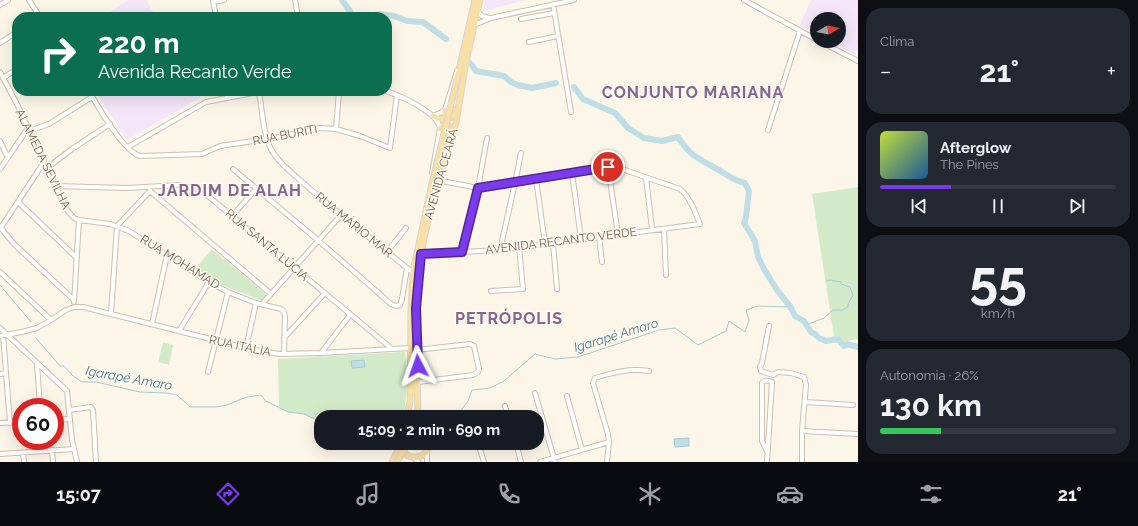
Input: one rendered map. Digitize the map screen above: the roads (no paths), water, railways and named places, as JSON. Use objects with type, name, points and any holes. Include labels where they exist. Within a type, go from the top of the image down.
[{"type":"main road","name":"AVENIDA CEARÁ","points":[[408,410],[410,401],[411,309],[414,272],[475,0]]},
{"type":"main road","name":"AVENIDA CEARÁ","points":[[416,351],[416,308],[421,254],[434,180],[456,123],[460,93],[480,0]]},
{"type":"main road","points":[[445,110],[446,118],[452,117],[460,93]]},
{"type":"main road","points":[[433,116],[444,121],[449,126],[450,132],[447,148]]},
{"type":"main road","points":[[440,129],[443,126],[449,128]]},
{"type":"main road","points":[[414,410],[414,366],[416,351]]},
{"type":"main road","points":[[416,351],[418,410]]},
{"type":"main road","points":[[392,462],[397,450]]},
{"type":"main road","points":[[402,450],[403,453],[414,460]]},
{"type":"main road","points":[[397,462],[404,450]]},
{"type":"main road","points":[[403,462],[414,460],[423,456],[427,452]]},
{"type":"street","points":[[0,5],[8,0]]},
{"type":"street","points":[[29,0],[37,12]]},
{"type":"street","points":[[215,12],[213,1],[224,0]]},
{"type":"street","points":[[295,0],[297,12]]},
{"type":"street","points":[[474,25],[491,18],[574,0]]},
{"type":"street","points":[[744,0],[810,37]]},
{"type":"street","points":[[553,4],[572,112]]},
{"type":"street","points":[[477,12],[482,16],[491,18]]},
{"type":"street","points":[[521,19],[554,13]]},
{"type":"street","points":[[768,130],[800,31]]},
{"type":"street","points":[[0,43],[12,35]]},
{"type":"street","points":[[529,42],[558,36]]},
{"type":"street","points":[[831,48],[858,62]]},
{"type":"street","name":"AVENIDA CEARÁ","points":[[434,180],[433,165],[440,125],[433,116],[445,110],[456,73],[461,63]]},
{"type":"street","name":"ALAMEDA SEVILHA","points":[[0,72],[67,210],[74,218],[79,220]]},
{"type":"street","points":[[3,78],[12,72]]},
{"type":"street","points":[[392,93],[433,116]]},
{"type":"street","name":"RUA BURITI","points":[[128,147],[135,154],[140,156],[202,154],[220,146],[267,139],[315,128],[336,129],[360,136],[390,148],[397,95]]},
{"type":"street","points":[[0,169],[28,130],[49,124],[92,97],[122,142],[128,147],[206,102],[237,96]]},
{"type":"street","name":"RUA MÁRIO MAR","points":[[262,96],[267,139],[270,148],[276,157],[292,173],[341,215],[414,272]]},
{"type":"street","points":[[336,129],[339,96]]},
{"type":"street","points":[[47,168],[72,149],[110,124]]},
{"type":"street","points":[[462,252],[478,188],[487,138]]},
{"type":"street","points":[[0,141],[8,158]]},
{"type":"street","points":[[500,250],[521,153]]},
{"type":"street","points":[[44,162],[0,228],[14,244],[74,300]]},
{"type":"street","points":[[434,180],[478,188],[608,167],[619,168],[646,178],[652,229]]},
{"type":"street","points":[[608,167],[618,234]]},
{"type":"street","points":[[233,169],[396,306],[400,305],[402,299],[407,268]]},
{"type":"street","points":[[572,173],[581,239]]},
{"type":"street","name":"AVENIDA RECANTO VERDE","points":[[421,254],[500,250],[652,229],[700,224],[684,192],[672,186],[646,178]]},
{"type":"street","points":[[536,179],[545,244]]},
{"type":"street","name":"RUA SANTA LÚCIA","points":[[55,186],[150,189],[171,185],[192,187],[202,191],[391,348]]},
{"type":"street","points":[[111,314],[117,226],[150,189],[271,294]]},
{"type":"street","points":[[232,216],[256,189]]},
{"type":"street","points":[[18,202],[77,258]]},
{"type":"street","points":[[262,304],[341,215]]},
{"type":"street","points":[[4,335],[30,330],[74,307],[79,220]]},
{"type":"street","name":"RUA MOHAMAD","points":[[79,220],[117,226],[129,231],[209,282],[228,292],[256,303],[281,309],[284,312],[284,354]]},
{"type":"street","points":[[387,252],[406,228]]},
{"type":"street","points":[[664,228],[666,275]]},
{"type":"street","points":[[600,236],[602,262]]},
{"type":"street","points":[[553,243],[557,289]]},
{"type":"street","points":[[491,290],[523,289],[519,247]]},
{"type":"street","points":[[152,324],[167,255]]},
{"type":"street","points":[[0,272],[51,320]]},
{"type":"street","points":[[179,331],[209,282]]},
{"type":"street","points":[[208,372],[228,292]]},
{"type":"street","points":[[284,338],[325,293]]},
{"type":"street","points":[[246,348],[256,303]]},
{"type":"street","name":"RUA ITÁLIA","points":[[74,307],[83,307],[246,348],[284,354],[410,348]]},
{"type":"street","points":[[320,353],[350,315]]},
{"type":"street","points":[[769,326],[760,367],[761,371],[773,375],[778,372],[791,373],[804,377],[806,385],[802,432],[802,462]]},
{"type":"street","points":[[0,328],[4,335],[62,386],[68,394],[70,419],[77,462]]},
{"type":"street","points":[[0,423],[10,423],[4,335]]},
{"type":"street","points":[[416,351],[470,344],[474,346],[479,368],[478,372],[473,375],[418,382]]},
{"type":"street","points":[[37,364],[39,398]]},
{"type":"street","points":[[608,462],[609,442],[593,383],[594,380],[595,378],[630,369],[649,371]]},
{"type":"street","points":[[0,374],[6,374]]},
{"type":"street","points":[[767,451],[762,440],[762,383],[768,380],[772,382],[767,462]]},
{"type":"street","points":[[535,393],[554,460]]},
{"type":"street","points":[[567,396],[582,450]]},
{"type":"street","points":[[805,402],[853,406]]},
{"type":"street","points":[[505,406],[506,410]]},
{"type":"street","points":[[69,410],[91,408],[93,410],[96,462]]},
{"type":"street","points":[[64,419],[70,419]]},
{"type":"street","points":[[802,432],[858,434]]},
{"type":"street","points":[[540,462],[554,460],[609,442]]},
{"type":"street","points":[[64,449],[74,448]]},
{"type":"street","points":[[0,454],[52,450],[52,462]]},
{"type":"street","points":[[480,450],[484,462]]},
{"type":"street","points":[[518,450],[521,462]]},
{"type":"street","points":[[427,452],[427,462]]},
{"type":"street","points":[[23,453],[24,462]]},
{"type":"water","points":[[364,360],[365,367],[352,368],[351,361]]},
{"type":"water","points":[[689,438],[689,446],[675,447],[674,439]]},
{"type":"waterway","points":[[342,0],[350,12]]},
{"type":"waterway","points":[[392,16],[407,21],[423,22],[446,39]]},
{"type":"waterway","points":[[466,60],[476,71],[504,76],[511,82],[518,85],[532,88],[556,83]]},
{"type":"waterway","points":[[574,87],[583,99],[615,113],[628,128],[644,138],[662,141],[678,137],[687,149],[695,156],[733,179],[745,183],[749,191],[744,223],[755,241],[758,257],[777,290],[790,306],[795,316],[804,321],[811,332],[819,338],[826,341],[838,339],[844,346],[847,344],[858,347]]},
{"type":"waterway","points":[[806,325],[824,318],[833,310],[842,310],[848,307],[853,295],[850,287],[841,284],[841,282],[830,280],[826,281]]},
{"type":"waterway","name":"Igarapé Amaro","points":[[0,285],[31,322]]},
{"type":"waterway","name":"Igarapé Amaro","points":[[461,410],[468,401],[472,390],[490,388],[504,381],[535,354],[555,359],[578,357],[659,330],[675,328],[698,345],[726,331],[729,321],[745,332],[749,320],[746,310],[758,306],[790,307]]},
{"type":"waterway","name":"Igarapé Amaro","points":[[36,338],[60,366],[64,366],[72,375],[82,382],[96,382],[140,392],[177,395],[190,407],[216,407],[227,405],[247,397],[261,395],[266,401],[288,412],[304,414],[314,419]]},
{"type":"district","name":"CONJUNTO MARIANA","points":[[693,92]]},
{"type":"district","name":"JARDIM DE ALAH","points":[[230,190]]},
{"type":"district","name":"PETRÓPOLIS","points":[[509,318]]}]
